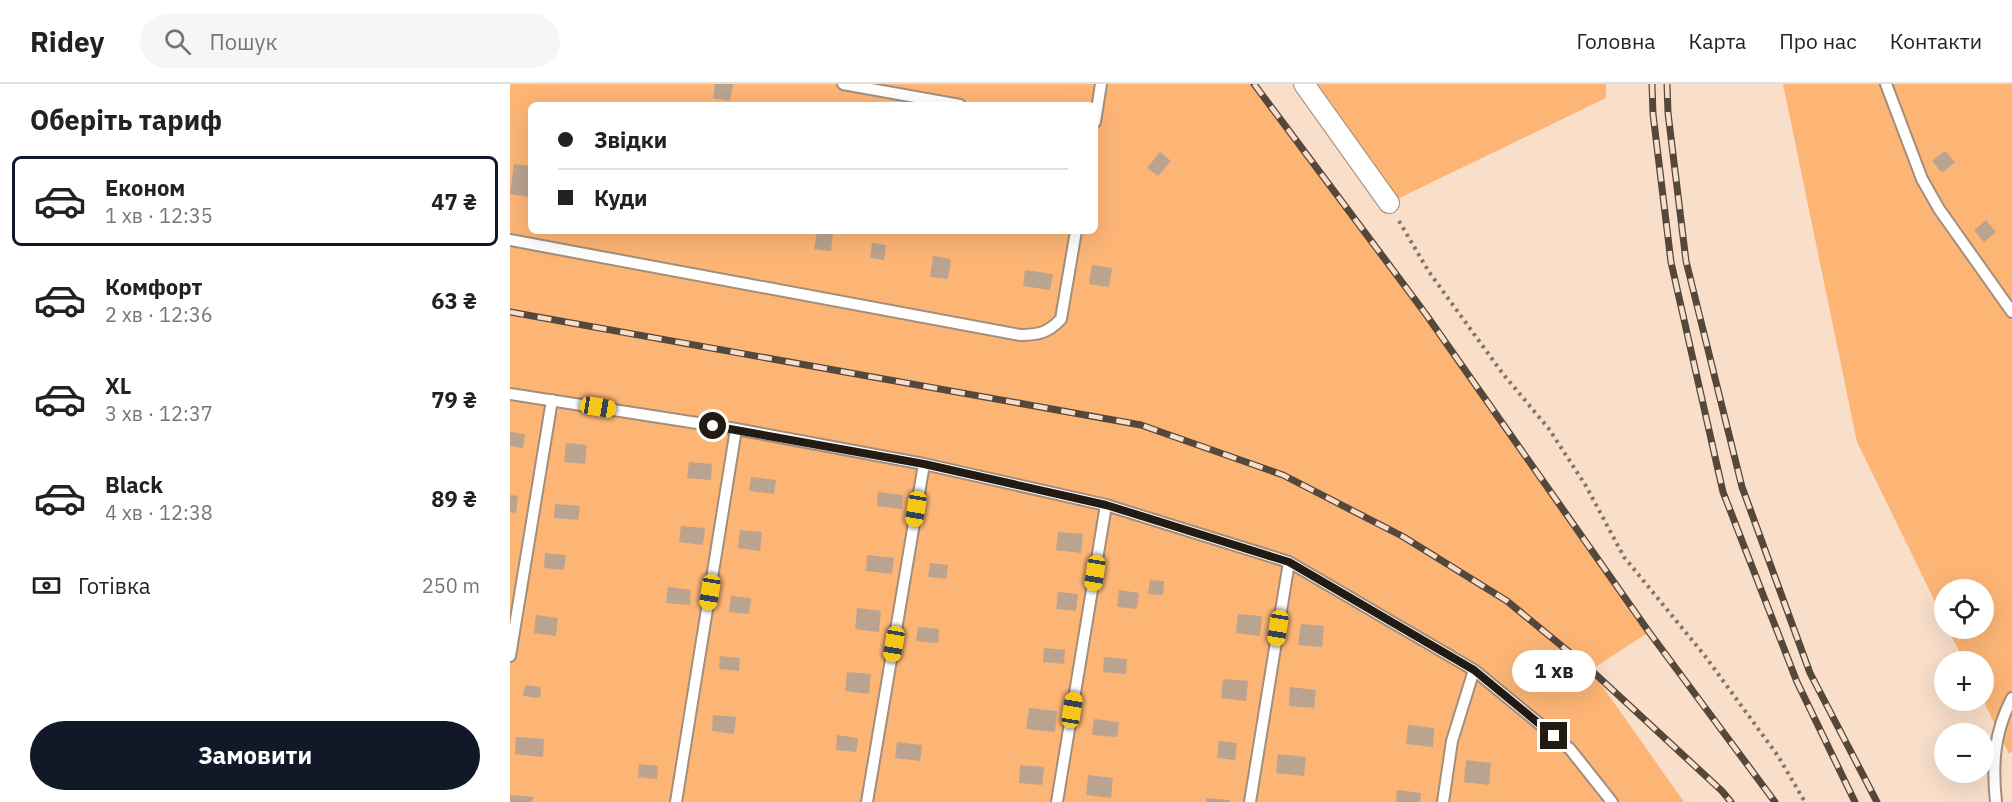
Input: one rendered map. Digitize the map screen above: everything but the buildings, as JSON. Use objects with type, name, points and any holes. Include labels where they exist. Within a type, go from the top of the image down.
[{"type":"street","points":[[1304,84],[1389,203]]},
{"type":"lane","points":[[843,84],[943,102]]},
{"type":"lane","points":[[1098,103],[1101,84]]},
{"type":"lane","points":[[1886,84],[1922,179],[1939,209],[2012,312]]},
{"type":"lane","points":[[510,240],[1020,334],[1037,335],[1051,329],[1061,319],[1075,234]]},
{"type":"lane","points":[[510,394],[736,429],[924,464],[1106,505],[1289,562],[1474,670],[1570,749],[1612,802]]},
{"type":"lane","points":[[510,656],[552,400]]},
{"type":"lane","points":[[676,802],[736,429]]},
{"type":"lane","points":[[867,802],[924,464]]},
{"type":"lane","points":[[1057,802],[1106,505]]},
{"type":"lane","points":[[1250,802],[1289,562]]},
{"type":"lane","points":[[1443,802],[1452,741],[1474,670]]},
{"type":"lane","points":[[1996,802],[1993,770],[1996,738],[2012,698]]},
{"type":"path","points":[[1389,203],[1429,272],[1503,374],[1549,429],[1587,486],[1624,556],[1705,656],[1778,756],[1805,802]]},
{"type":"shaded area","points":[[510,84],[1254,84],[1425,313],[1649,632],[1591,670],[1684,802],[510,802]]},
{"type":"shaded area","points":[[1304,84],[1606,84],[1606,98],[1389,203]]},
{"type":"shaded area","points":[[1783,84],[2012,84],[2012,751],[2009,754],[1988,711],[1994,711],[1994,651],[1959,651],[1953,639],[1994,639],[1994,579],[1934,579],[1934,600],[1857,442]]},
{"type":"railway","points":[[1254,84],[1425,313],[1649,632],[1775,802]]},
{"type":"railway","points":[[1652,84],[1653,114],[1671,262],[1723,492],[1797,682],[1855,802]]},
{"type":"railway","points":[[1667,84],[1668,113],[1686,261],[1742,487],[1810,673],[1877,802]]},
{"type":"railway","points":[[510,312],[1141,425],[1283,475],[1402,536],[1507,601],[1591,670],[1722,791],[1731,802]]},
{"type":"route","points":[[713,426],[924,464],[1106,505],[1289,562],[1474,670],[1554,736]]}]
